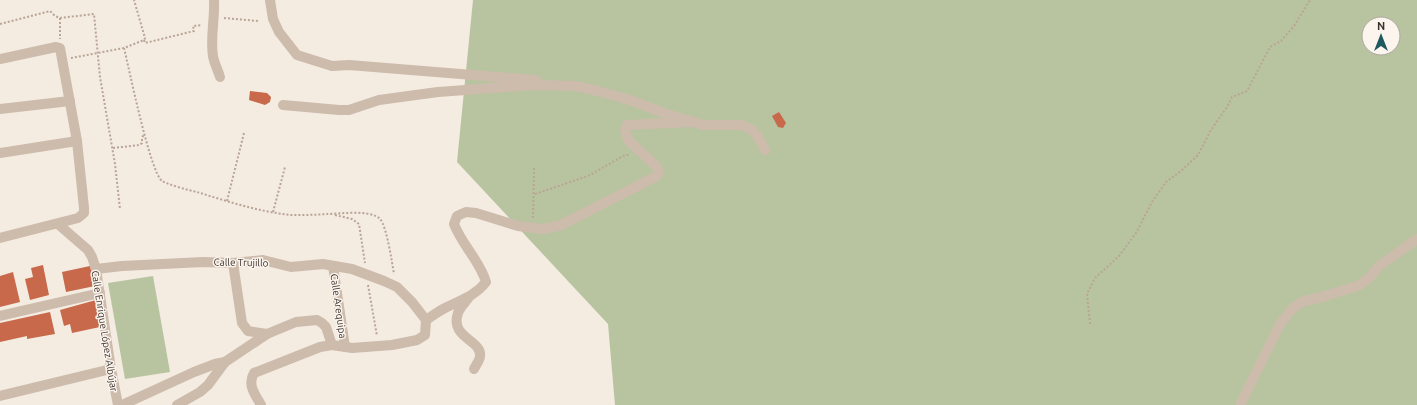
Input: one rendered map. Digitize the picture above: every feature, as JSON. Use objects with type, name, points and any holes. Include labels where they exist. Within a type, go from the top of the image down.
[{"type":"street","points":[[214,0],[215,17],[213,56],[220,77]]},
{"type":"street","points":[[270,0],[273,19],[279,32],[297,54],[332,66],[542,80],[576,86],[630,100],[664,113],[703,125],[742,125],[752,130],[758,137],[765,150]]},
{"type":"street","points":[[0,59],[56,47],[60,48],[77,141],[84,213],[78,218],[58,224],[0,238]]},
{"type":"street","points":[[284,105],[349,110],[379,100],[438,92],[536,85],[576,86]]},
{"type":"street","points":[[0,109],[70,101]]},
{"type":"street","points":[[261,405],[251,386],[251,379],[254,373],[320,347],[332,345],[364,348],[417,340],[425,335],[426,320],[444,308],[469,297],[480,289],[486,282],[484,273],[458,236],[454,224],[457,216],[466,212],[476,213],[518,226],[543,228],[561,225],[655,177],[659,173],[657,167],[628,140],[625,131],[627,125],[692,122]]},
{"type":"street","points":[[0,153],[77,141]]},
{"type":"street","name":"Calle Enrique López Albújar","points":[[58,224],[88,250],[96,269],[118,405]]},
{"type":"street","points":[[1240,405],[1280,324],[1294,307],[1304,301],[1360,285],[1370,277],[1379,266],[1417,239]]},
{"type":"street","name":"Calle Trujillo","points":[[96,269],[161,263],[233,263],[263,260],[290,267],[323,264],[352,269],[397,287],[426,320]]},
{"type":"street","points":[[233,263],[242,323],[248,331],[267,334]]},
{"type":"street","name":"Calle Arequipa","points":[[333,266],[344,347]]},
{"type":"street","points":[[0,316],[100,293]]},
{"type":"street","points":[[469,297],[458,312],[457,320],[458,328],[462,334],[476,345],[480,352],[480,359],[474,369]]},
{"type":"street","points":[[122,405],[194,372],[224,362],[267,334],[296,322],[317,320],[322,323],[326,327],[332,345]]},
{"type":"street","points":[[177,405],[200,392],[208,385],[224,362]]},
{"type":"street","points":[[0,396],[111,369]]},
{"type":"path","points":[[134,0],[145,38],[144,40]]},
{"type":"path","points":[[1090,324],[1087,294],[1095,278],[1124,250],[1136,233],[1152,202],[1166,182],[1181,171],[1198,155],[1211,130],[1232,97],[1247,91],[1270,47],[1281,41],[1290,31],[1310,0]]},
{"type":"path","points":[[0,24],[50,11],[55,16],[60,18],[94,14],[100,77],[113,148],[120,209]]},
{"type":"path","points":[[215,17],[258,21]]},
{"type":"path","points":[[60,18],[60,48]]},
{"type":"path","points":[[144,40],[145,43],[194,31],[193,26],[202,25]]},
{"type":"path","points":[[63,60],[124,48],[144,40]]},
{"type":"path","points":[[124,48],[144,134],[156,172],[162,180],[187,190],[226,201],[290,215],[362,213],[379,218],[384,226],[397,287]]},
{"type":"path","points":[[226,201],[244,133]]},
{"type":"path","points":[[113,148],[140,145],[144,134]]},
{"type":"path","points":[[535,194],[588,176],[625,155],[643,155]]},
{"type":"path","points":[[273,212],[285,167]]},
{"type":"path","points":[[533,227],[535,194],[534,168]]},
{"type":"green space","points":[[473,0],[1417,0],[1417,405],[615,405],[608,324],[457,162]]},
{"type":"green space","points":[[153,276],[170,372],[125,379],[108,283]]},
{"type":"building","points":[[250,91],[267,93],[271,97],[270,102],[265,105],[249,100]]},
{"type":"building","points":[[779,112],[786,123],[783,128],[778,127],[772,116]]},
{"type":"building","points":[[43,265],[49,295],[30,300],[25,279],[33,277],[31,268]]},
{"type":"building","points":[[90,266],[95,286],[66,292],[62,272]]},
{"type":"building","points":[[13,272],[20,302],[0,307],[0,276]]},
{"type":"building","points":[[96,300],[100,327],[72,333],[70,324],[64,326],[60,310]]},
{"type":"building","points":[[50,312],[55,334],[27,339],[27,336],[0,342],[0,323]]}]
